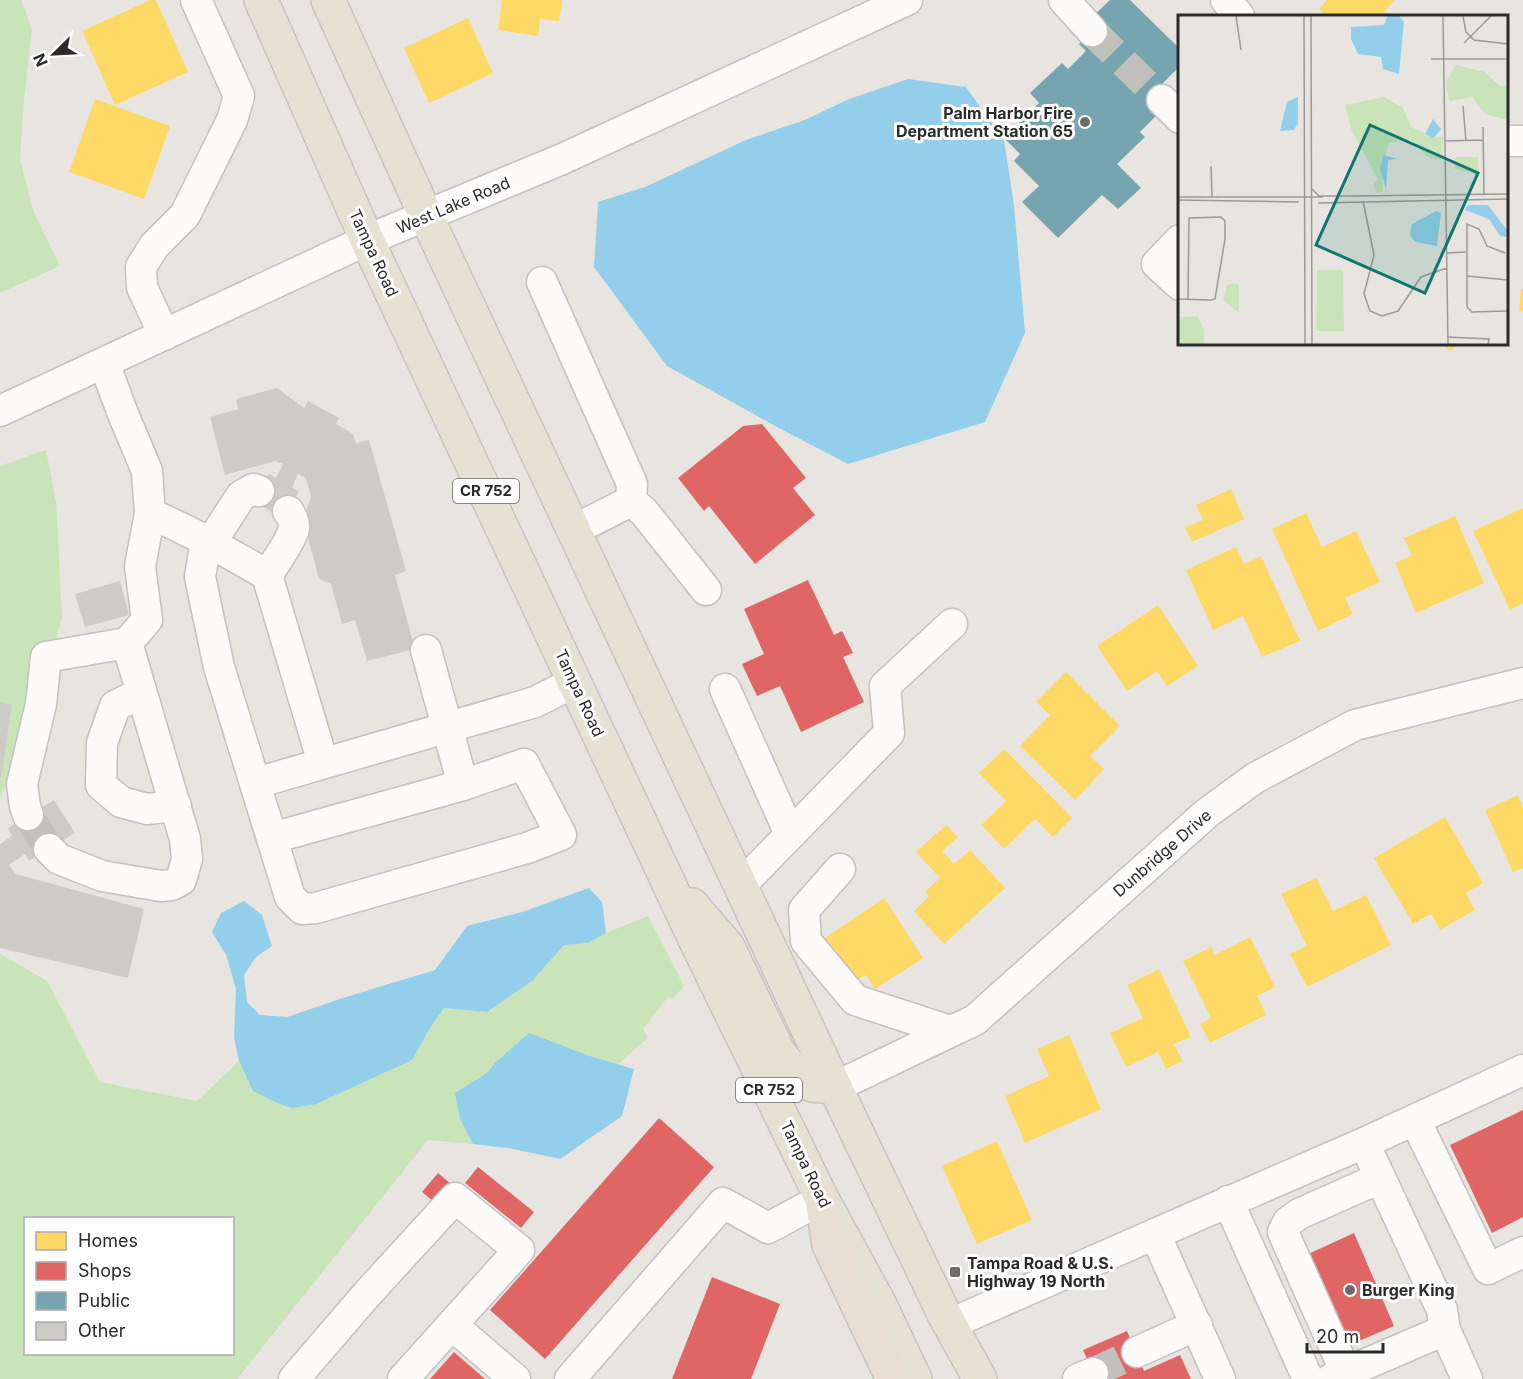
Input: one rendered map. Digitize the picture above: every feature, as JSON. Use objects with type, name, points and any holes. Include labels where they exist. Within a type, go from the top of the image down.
[{"type":"highway","points":[[822,1199],[829,1245],[893,1379]]},
{"type":"main road","name":"Tampa Road","points":[[261,0],[368,240],[664,872],[822,1199],[879,1303],[915,1379]]},
{"type":"main road","points":[[328,0],[426,216],[835,1088],[950,1324],[980,1379]]},
{"type":"main road","points":[[664,872],[728,947],[779,1053],[797,1075],[812,1085],[835,1088]]},
{"type":"street","points":[[164,335],[142,287],[141,267],[154,246],[185,215],[232,120],[238,96],[196,0]]},
{"type":"street","name":"West Lake Road","points":[[0,411],[368,240],[560,160],[907,0]]},
{"type":"street","points":[[1064,0],[1092,31]]},
{"type":"street","points":[[1226,0],[1238,15]]},
{"type":"street","points":[[1178,241],[1157,264],[1178,284]]},
{"type":"street","points":[[542,282],[632,484],[631,501]]},
{"type":"street","points":[[28,815],[22,784],[41,704],[46,657],[127,643],[147,620],[140,566],[150,514],[147,471],[104,363]]},
{"type":"street","points":[[259,491],[253,489],[241,496],[204,553],[200,577],[219,667],[290,897],[302,909],[316,908],[527,848],[561,835],[524,764],[464,784],[272,838]]},
{"type":"street","points":[[574,530],[631,501]]},
{"type":"street","points":[[631,501],[644,512],[706,590]]},
{"type":"street","points":[[267,574],[294,528],[288,511]]},
{"type":"street","points":[[150,514],[177,525],[267,574],[323,763]]},
{"type":"street","points":[[740,886],[889,733],[885,686],[952,624]]},
{"type":"street","points":[[49,849],[59,859],[102,876],[160,886],[172,885],[181,880],[187,859],[185,839],[127,643]]},
{"type":"street","points":[[426,650],[464,784]]},
{"type":"street","points":[[256,783],[536,702],[575,682]]},
{"type":"street","name":"Dunbridge Drive","points":[[835,1088],[975,1020],[1207,813],[1255,778],[1355,725],[1523,683]]},
{"type":"street","points":[[724,689],[790,834]]},
{"type":"street","points":[[141,693],[115,706],[102,743],[101,785],[121,802],[147,809],[176,806]]},
{"type":"street","points":[[840,869],[804,910],[806,941],[855,1000],[950,1032]]},
{"type":"street","points":[[950,1324],[1364,1143],[1523,1070]]},
{"type":"street","points":[[1415,1120],[1488,1269],[1523,1252]]},
{"type":"street","points":[[1364,1143],[1442,1310],[1445,1330],[1467,1379]]},
{"type":"street","points":[[1380,1178],[1299,1214],[1288,1222],[1284,1232],[1338,1377],[1445,1330]]},
{"type":"street","points":[[294,1379],[368,1293],[455,1198],[519,1250],[403,1379]]},
{"type":"street","points":[[570,1379],[723,1203],[768,1228],[822,1199]]},
{"type":"street","points":[[1228,1201],[1308,1379]]},
{"type":"street","points":[[1155,1234],[1220,1379]]},
{"type":"street","points":[[452,1325],[515,1379]]},
{"type":"street","points":[[1137,1352],[1197,1325]]},
{"type":"green space","points":[[0,0],[21,0],[32,29],[20,159],[33,210],[60,266],[0,293]]},
{"type":"green space","points":[[46,450],[56,501],[62,617],[26,746],[0,797],[0,466]]},
{"type":"green space","points":[[648,916],[684,986],[673,998],[668,997],[643,1029],[648,1038],[618,1064],[587,1055],[495,1063],[488,1072],[472,1081],[460,1119],[473,1144],[428,1140],[237,1379],[0,1379],[0,954],[47,981],[100,1082],[197,1101],[239,1061],[253,1091],[430,1028],[444,1008],[487,1012],[532,981],[564,945],[588,943]]},
{"type":"water","points":[[908,79],[966,87],[1004,140],[1014,205],[1025,333],[985,422],[848,464],[667,366],[594,267],[598,202],[645,187],[746,140],[805,120],[849,99]]},
{"type":"water","points":[[589,888],[602,902],[606,933],[588,943],[564,945],[532,981],[487,1012],[444,1008],[412,1060],[316,1104],[292,1108],[253,1091],[239,1061],[234,1037],[236,989],[226,955],[212,932],[221,913],[244,901],[262,915],[272,946],[256,957],[244,975],[247,1002],[260,1015],[287,1017],[435,970],[467,926],[522,912]]},
{"type":"water","points":[[529,1033],[587,1055],[634,1069],[622,1116],[560,1159],[508,1148],[473,1144],[460,1119],[455,1093],[488,1072]]},
{"type":"building: Homes","points":[[150,0],[156,0],[188,72],[115,105],[82,31]]},
{"type":"building: Homes","points":[[502,0],[562,0],[559,21],[540,19],[538,36],[498,30]]},
{"type":"building: Homes","points":[[1327,0],[1395,0],[1384,12],[1388,15],[1326,15],[1319,9]]},
{"type":"building: Homes","points":[[468,18],[493,73],[429,103],[404,48]]},
{"type":"building: Homes","points":[[95,99],[170,126],[144,199],[69,172]]},
{"type":"building: Homes","points":[[1521,289],[1523,289],[1523,312],[1519,311]]},
{"type":"building: Homes","points":[[1443,345],[1457,345],[1450,351]]},
{"type":"building: Homes","points":[[1231,489],[1244,519],[1192,542],[1185,527],[1203,520],[1196,505]]},
{"type":"building: Homes","points":[[1523,508],[1523,603],[1510,610],[1473,531]]},
{"type":"building: Homes","points":[[1306,513],[1322,547],[1356,531],[1380,582],[1345,598],[1353,614],[1318,631],[1272,529]]},
{"type":"building: Homes","points":[[1455,516],[1484,583],[1416,613],[1395,563],[1412,555],[1404,538]]},
{"type":"building: Homes","points":[[1236,547],[1244,564],[1261,556],[1300,641],[1262,657],[1243,616],[1213,630],[1186,570]]},
{"type":"building: Homes","points":[[1158,605],[1198,666],[1167,686],[1157,671],[1127,691],[1097,646]]},
{"type":"building: Homes","points":[[1066,672],[1120,726],[1090,756],[1104,769],[1075,800],[1020,746],[1050,715],[1036,702]]},
{"type":"building: Homes","points":[[1004,749],[1072,818],[1053,837],[1035,819],[1004,849],[981,825],[1006,801],[979,773]]},
{"type":"building: Homes","points":[[1518,795],[1523,808],[1523,868],[1513,872],[1485,810]]},
{"type":"building: Homes","points":[[1445,817],[1483,883],[1466,893],[1475,910],[1440,930],[1431,914],[1413,924],[1374,858]]},
{"type":"building: Homes","points":[[946,825],[958,837],[942,851],[954,864],[970,850],[1005,888],[944,944],[914,911],[929,897],[925,892],[940,878],[916,852]]},
{"type":"building: Homes","points":[[1316,878],[1333,911],[1366,895],[1391,945],[1307,987],[1290,954],[1307,946],[1281,894]]},
{"type":"building: Homes","points":[[884,898],[923,958],[875,989],[866,975],[854,982],[825,938]]},
{"type":"building: Homes","points":[[1250,937],[1275,987],[1257,996],[1266,1015],[1210,1043],[1200,1024],[1211,1018],[1183,961],[1211,947],[1215,955]]},
{"type":"building: Homes","points":[[1159,969],[1191,1037],[1174,1044],[1182,1061],[1166,1069],[1158,1052],[1126,1067],[1110,1033],[1143,1018],[1127,985]]},
{"type":"building: Homes","points":[[1069,1035],[1101,1109],[1025,1143],[1005,1096],[1049,1076],[1037,1049]]},
{"type":"building: Homes","points":[[997,1141],[1032,1220],[977,1244],[942,1166]]},
{"type":"building: Shops","points":[[762,424],[806,478],[793,488],[815,515],[755,564],[709,506],[704,511],[678,478],[743,426]]},
{"type":"building: Shops","points":[[808,580],[834,635],[842,631],[853,653],[843,657],[864,702],[801,732],[780,686],[757,696],[742,664],[764,654],[744,609]]},
{"type":"building: Shops","points":[[1523,1110],[1523,1217],[1492,1233],[1450,1145]]},
{"type":"building: Shops","points":[[659,1118],[714,1167],[545,1359],[490,1310]]},
{"type":"building: Shops","points":[[478,1167],[534,1212],[521,1228],[465,1183]]},
{"type":"building: Shops","points":[[438,1173],[456,1188],[440,1207],[422,1192]]},
{"type":"building: Shops","name":"Burger King","points":[[1354,1233],[1394,1326],[1345,1347],[1306,1255]]},
{"type":"building: Shops","points":[[712,1277],[780,1304],[751,1379],[672,1379]]},
{"type":"building: Shops","points":[[1127,1331],[1144,1371],[1180,1355],[1191,1379],[1096,1379],[1083,1350]]},
{"type":"building: Shops","points":[[454,1352],[485,1379],[430,1379]]},
{"type":"building: Public","name":"Palm Harbor Fire Department Station 65","points":[[1110,0],[1130,0],[1178,47],[1178,68],[1161,85],[1169,93],[1160,112],[1140,132],[1145,137],[1117,164],[1141,188],[1118,209],[1102,195],[1058,238],[1022,202],[1039,186],[1014,161],[1020,154],[1004,138],[1039,103],[1030,93],[1062,63],[1068,69],[1086,51],[1079,44],[1094,28],[1088,21]]},
{"type":"building: Other","points":[[277,388],[304,408],[308,401],[339,418],[336,424],[353,434],[356,443],[369,440],[406,571],[395,575],[415,649],[367,661],[355,620],[342,624],[331,584],[319,579],[303,519],[311,497],[306,478],[298,474],[292,488],[299,491],[283,519],[253,501],[269,474],[276,478],[283,464],[275,461],[225,475],[210,417],[238,409],[236,399]]},
{"type":"building: Other","points":[[120,581],[129,615],[85,627],[75,594]]},
{"type":"building: Other","points":[[0,702],[12,705],[1,778],[0,778]]},
{"type":"building: Other","points":[[54,800],[75,833],[29,861],[25,854],[9,865],[16,874],[144,909],[128,978],[0,948],[0,844],[12,836],[8,828]]},
{"type":"tunnel","points":[[1092,31],[1162,100]]},
{"type":"tunnel","points":[[28,815],[49,849]]},
{"type":"tunnel","points":[[1093,1373],[1137,1352]]},
{"type":"place","name":"Palm Harbor Fire Department Station 65","points":[[1085,122]]},
{"type":"place","name":"Tampa Road & U.S. Highway 19 North","points":[[955,1272]]},
{"type":"place","name":"Burger King","points":[[1350,1290]]}]
